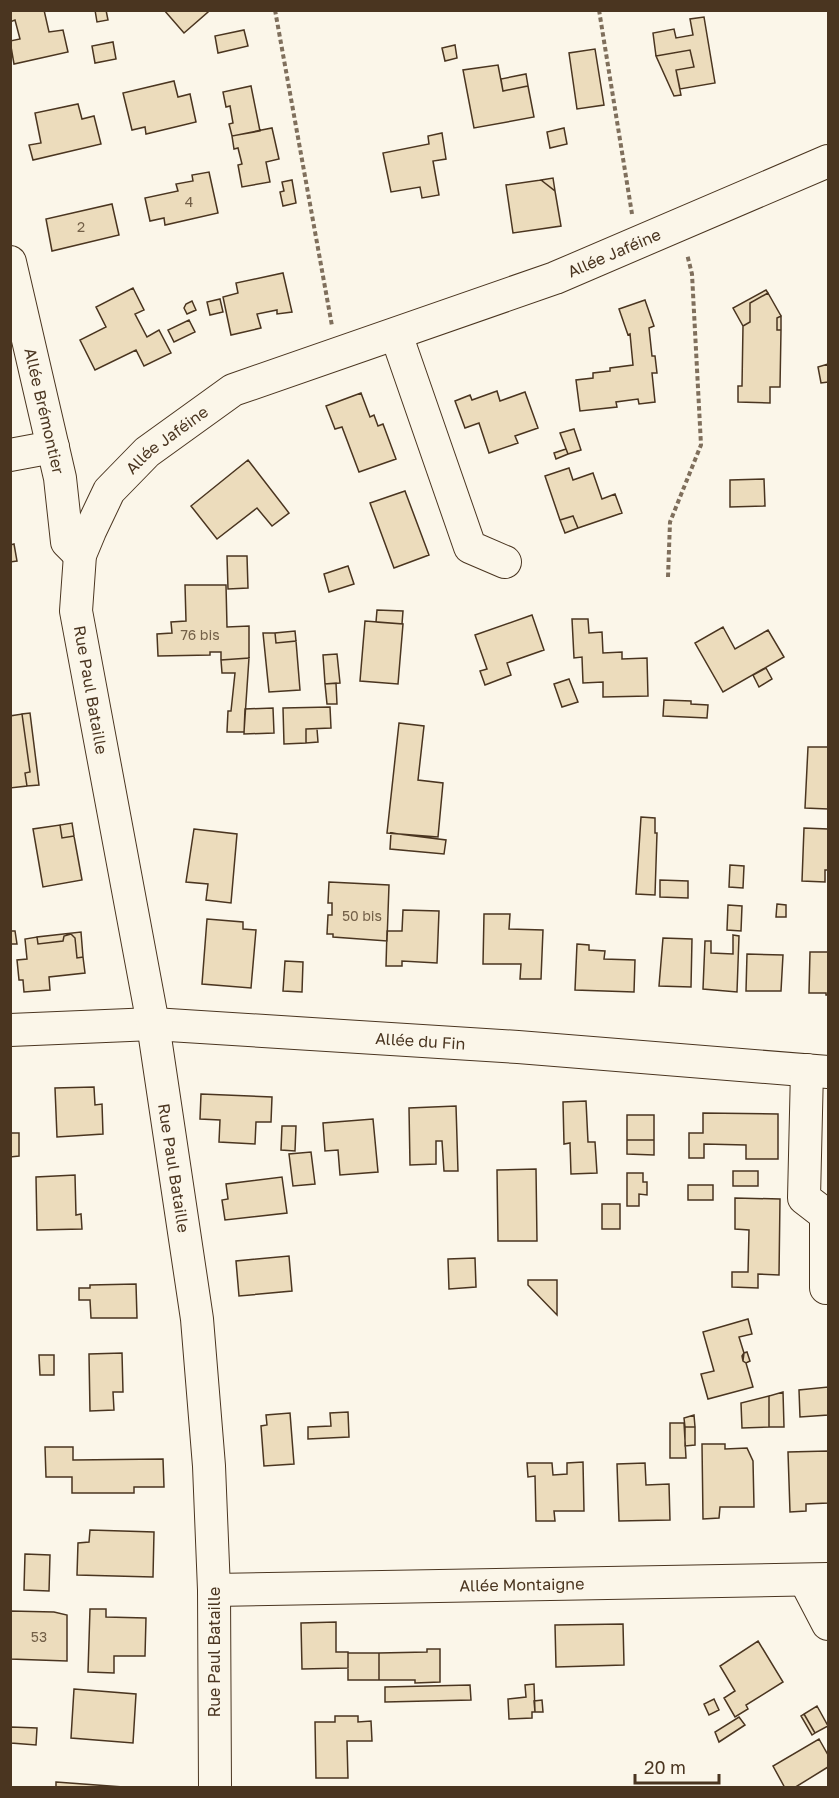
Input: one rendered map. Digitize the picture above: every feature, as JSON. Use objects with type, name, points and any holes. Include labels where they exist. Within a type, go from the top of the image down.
[{"type":"street","name":"Allée Jaféine","points":[[80,555],[110,491],[147,452],[233,390],[555,278],[828,161]]},
{"type":"street","name":"Allée Brémontier","points":[[10,261],[60,478],[67,542],[80,555]]},
{"type":"street","points":[[396,334],[470,548],[506,562]]},
{"type":"street","points":[[10,455],[53,447]]},
{"type":"street","points":[[60,478],[71,486],[92,493],[110,491]]},
{"type":"street","name":"Rue Paul Bataille","points":[[80,555],[76,611],[153,1024],[198,1319],[209,1466],[214,1590],[215,1788]]},
{"type":"street","name":"Allée du Fin","points":[[10,1030],[153,1024],[518,1047],[818,1071]]},
{"type":"street","points":[[818,1071],[804,1198],[826,1215],[826,1288]]},
{"type":"street","points":[[817,1579],[828,1624]]},
{"type":"street","name":"Allée Montaigne","points":[[214,1590],[817,1579]]},
{"type":"path","points":[[275,10],[337,354]]},
{"type":"path","points":[[599,10],[637,243]]},
{"type":"path","points":[[668,577],[670,522],[702,445],[692,274],[681,224]]},
{"type":"building","points":[[10,10],[44,10],[49,32],[63,30],[68,52],[14,64],[10,41],[20,39],[15,20],[10,22]]},
{"type":"building","points":[[95,10],[106,10],[108,20],[97,22]]},
{"type":"building","points":[[164,10],[207,10],[208,12],[184,33]]},
{"type":"building","points":[[704,17],[715,83],[680,89],[676,70],[694,67],[690,50],[656,56],[653,33],[674,29],[676,38],[693,35],[690,19]]},
{"type":"building","points":[[244,30],[248,46],[218,53],[215,36]]},
{"type":"building","points":[[113,42],[116,59],[95,63],[92,46]]},
{"type":"building","points":[[455,45],[457,58],[445,61],[442,48]]},
{"type":"building","points":[[595,49],[604,105],[577,109],[569,53]]},
{"type":"building","points":[[690,50],[694,67],[676,70],[681,95],[674,96],[656,56]]},
{"type":"building","points":[[498,65],[503,91],[528,86],[534,117],[474,128],[463,70]]},
{"type":"building","points":[[526,74],[528,86],[503,91],[501,79]]},
{"type":"building","points":[[174,81],[178,97],[190,94],[196,122],[146,134],[145,127],[132,130],[123,93]]},
{"type":"building","points":[[251,86],[260,131],[232,136],[229,124],[233,123],[230,106],[226,107],[223,92]]},
{"type":"building","points":[[78,104],[82,119],[94,116],[101,144],[33,160],[29,145],[41,143],[35,113]]},
{"type":"building","points":[[272,128],[279,159],[266,162],[270,182],[242,187],[238,165],[242,164],[238,148],[234,149],[232,136]]},
{"type":"building","points":[[564,128],[567,144],[550,148],[547,132]]},
{"type":"building","points":[[442,133],[446,159],[433,161],[439,195],[422,198],[420,187],[391,192],[383,153],[429,144],[428,136]]},
{"type":"building","points":[[209,172],[218,213],[165,225],[164,218],[150,221],[145,198],[178,191],[176,184],[193,181],[192,175]]},
{"type":"building","points":[[553,178],[555,191],[541,180]]},
{"type":"building","points":[[292,180],[296,203],[283,206],[280,192],[284,191],[282,182]]},
{"type":"building","points":[[541,180],[555,191],[561,226],[513,233],[506,185]]},
{"type":"building","points":[[112,204],[119,235],[52,251],[46,219]]},
{"type":"building","points":[[283,273],[292,312],[277,314],[277,310],[257,314],[261,328],[231,335],[223,297],[238,293],[236,283]]},
{"type":"building","points":[[133,288],[144,310],[135,314],[147,337],[159,330],[171,353],[144,366],[136,350],[95,370],[80,340],[106,327],[96,307]]},
{"type":"building","points":[[766,290],[768,293],[750,303],[750,322],[743,326],[733,308]]},
{"type":"building","points":[[768,293],[781,316],[777,318],[777,330],[781,330],[780,387],[770,387],[770,403],[738,402],[738,386],[742,386],[743,326],[750,322],[750,303]]},
{"type":"building","points":[[220,299],[223,312],[210,315],[207,302]]},
{"type":"building","points":[[645,300],[654,326],[649,328],[652,356],[655,356],[657,373],[652,373],[655,402],[639,404],[638,399],[616,402],[617,407],[580,411],[576,380],[593,378],[593,373],[610,371],[610,368],[633,365],[630,334],[628,335],[619,309]]},
{"type":"building","points":[[192,301],[196,310],[187,314],[184,308]]},
{"type":"building","points":[[781,316],[781,330],[777,330],[777,318]]},
{"type":"building","points":[[189,320],[195,332],[174,342],[168,330]]},
{"type":"building","points":[[828,364],[828,382],[821,383],[818,367]]},
{"type":"building","points":[[497,391],[500,401],[525,392],[538,428],[515,436],[518,443],[489,453],[479,423],[465,428],[455,401],[470,395],[472,400]]},
{"type":"building","points":[[361,393],[370,417],[374,415],[378,426],[383,424],[396,459],[359,472],[342,427],[335,429],[326,406]]},
{"type":"building","points":[[574,429],[581,450],[568,454],[560,433]]},
{"type":"building","points":[[566,449],[568,454],[556,459],[554,453]]},
{"type":"building","points":[[248,460],[289,513],[272,526],[257,508],[217,539],[191,506]]},
{"type":"building","points":[[569,468],[573,480],[593,473],[602,499],[615,494],[622,513],[578,528],[573,516],[560,520],[545,476]]},
{"type":"building","points":[[764,479],[765,506],[730,507],[730,480]]},
{"type":"building","points":[[405,491],[429,555],[394,568],[370,503]]},
{"type":"building","points":[[573,516],[578,528],[565,533],[560,520]]},
{"type":"building","points":[[14,544],[17,561],[10,562],[10,545]]},
{"type":"building","points":[[227,556],[247,556],[248,588],[228,589]]},
{"type":"building","points":[[348,566],[354,584],[329,592],[324,574]]},
{"type":"building","points":[[185,585],[226,585],[227,627],[249,626],[249,658],[221,660],[221,652],[210,652],[210,655],[158,656],[157,634],[172,633],[171,622],[186,621]]},
{"type":"building","points":[[377,610],[403,611],[402,624],[376,622]]},
{"type":"building","points":[[532,615],[544,650],[507,663],[511,675],[485,685],[480,671],[487,669],[475,635]]},
{"type":"building","points":[[572,619],[588,619],[589,633],[602,632],[603,653],[622,652],[622,659],[647,658],[648,696],[603,697],[603,682],[583,683],[582,657],[574,658]]},
{"type":"building","points":[[365,621],[403,624],[398,684],[360,681]]},
{"type":"building","points":[[723,627],[735,649],[768,630],[784,657],[723,692],[695,643]]},
{"type":"building","points":[[295,631],[296,641],[276,643],[275,633]]},
{"type":"building","points":[[263,633],[275,633],[276,643],[296,641],[300,690],[269,692]]},
{"type":"building","points":[[337,654],[340,683],[325,684],[323,655]]},
{"type":"building","points":[[249,658],[244,732],[227,732],[228,711],[231,711],[235,673],[222,673],[221,660]]},
{"type":"building","points":[[766,668],[772,679],[759,687],[753,675]]},
{"type":"building","points":[[569,679],[578,702],[562,707],[554,684]]},
{"type":"building","points":[[336,683],[337,704],[327,704],[325,684]]},
{"type":"building","points":[[664,700],[691,701],[691,704],[708,705],[707,718],[663,716]]},
{"type":"building","points":[[330,707],[331,728],[306,729],[306,743],[284,744],[283,708]]},
{"type":"building","points":[[273,708],[274,733],[244,734],[245,709]]},
{"type":"building","points":[[30,713],[39,785],[27,786],[25,773],[30,772],[22,714]]},
{"type":"building","points":[[22,714],[30,772],[25,773],[27,786],[10,788],[10,716]]},
{"type":"building","points":[[399,723],[424,726],[418,780],[443,783],[438,837],[387,833]]},
{"type":"building","points":[[306,729],[317,729],[318,742],[306,743]]},
{"type":"building","points":[[808,747],[828,747],[828,809],[805,808]]},
{"type":"building","points":[[641,817],[655,818],[655,833],[657,833],[655,895],[636,894]]},
{"type":"building","points":[[72,823],[74,836],[62,838],[60,825]]},
{"type":"building","points":[[60,825],[62,838],[74,836],[82,880],[43,887],[33,829]]},
{"type":"building","points":[[804,828],[828,829],[828,870],[825,870],[825,882],[802,881]]},
{"type":"building","points":[[194,829],[237,834],[231,903],[206,900],[208,884],[186,882]]},
{"type":"building","points":[[391,833],[446,840],[444,854],[390,849]]},
{"type":"building","points":[[730,865],[744,866],[743,888],[729,887]]},
{"type":"building","points":[[660,880],[688,881],[688,898],[660,897]]},
{"type":"building","points":[[329,882],[389,885],[387,941],[333,937],[333,934],[327,934],[328,915],[332,915],[332,903],[328,903]]},
{"type":"building","points":[[777,904],[786,905],[786,917],[776,917]]},
{"type":"building","points":[[728,905],[742,906],[741,931],[727,930]]},
{"type":"building","points":[[403,910],[439,911],[437,963],[402,961],[402,966],[386,966],[387,931],[402,931]]},
{"type":"building","points":[[484,914],[510,914],[509,929],[543,930],[541,979],[520,979],[521,964],[483,964]]},
{"type":"building","points":[[207,919],[243,922],[243,929],[256,930],[251,988],[202,984]]},
{"type":"building","points":[[10,931],[15,931],[17,944],[10,944]]},
{"type":"building","points":[[81,932],[83,957],[77,958],[75,938],[71,934],[64,936],[63,941],[38,944],[37,937]]},
{"type":"building","points":[[71,934],[75,938],[77,958],[83,957],[85,973],[49,977],[50,990],[24,992],[23,980],[19,980],[17,960],[27,959],[25,939],[37,937],[38,944],[63,941],[64,936]]},
{"type":"building","points":[[733,935],[739,936],[737,992],[703,989],[705,941],[711,941],[711,953],[733,954]]},
{"type":"building","points":[[663,938],[692,939],[691,987],[659,986]]},
{"type":"building","points":[[577,944],[589,945],[589,950],[605,951],[604,959],[635,960],[634,992],[575,990]]},
{"type":"building","points":[[810,952],[828,952],[828,995],[809,993]]},
{"type":"building","points":[[747,954],[783,955],[781,991],[746,991]]},
{"type":"building","points":[[285,961],[303,962],[302,992],[283,991]]},
{"type":"building","points":[[94,1087],[95,1105],[102,1104],[103,1134],[57,1137],[55,1088]]},
{"type":"building","points":[[201,1094],[272,1097],[271,1122],[256,1122],[255,1144],[219,1142],[220,1120],[200,1119]]},
{"type":"building","points":[[586,1101],[588,1142],[595,1142],[597,1173],[571,1174],[570,1143],[564,1144],[563,1102]]},
{"type":"building","points":[[456,1106],[458,1171],[444,1171],[442,1141],[436,1141],[436,1164],[410,1165],[409,1108]]},
{"type":"building","points":[[703,1113],[778,1114],[778,1159],[746,1159],[746,1145],[704,1144],[704,1158],[689,1158],[689,1133],[703,1133]]},
{"type":"building","points":[[627,1115],[654,1115],[654,1140],[627,1140]]},
{"type":"building","points":[[373,1119],[378,1172],[340,1175],[338,1150],[325,1151],[323,1123]]},
{"type":"building","points":[[282,1126],[296,1126],[295,1151],[281,1150]]},
{"type":"building","points":[[10,1133],[19,1133],[19,1156],[10,1157]]},
{"type":"building","points":[[627,1140],[654,1140],[654,1155],[627,1154]]},
{"type":"building","points":[[311,1152],[315,1184],[293,1186],[289,1154]]},
{"type":"building","points":[[536,1169],[537,1241],[498,1241],[497,1170]]},
{"type":"building","points":[[733,1171],[758,1171],[758,1186],[733,1186]]},
{"type":"building","points":[[627,1173],[643,1173],[643,1182],[647,1182],[647,1195],[639,1194],[639,1206],[627,1206]]},
{"type":"building","points":[[75,1175],[76,1215],[81,1214],[82,1229],[37,1230],[36,1177]]},
{"type":"building","points":[[282,1177],[287,1213],[225,1220],[222,1200],[228,1199],[226,1184]]},
{"type":"building","points":[[688,1185],[713,1185],[713,1200],[688,1200]]},
{"type":"building","points":[[735,1198],[780,1199],[779,1275],[758,1274],[758,1288],[732,1287],[732,1272],[748,1272],[749,1230],[735,1229]]},
{"type":"building","points":[[602,1204],[620,1204],[620,1229],[602,1229]]},
{"type":"building","points":[[289,1256],[292,1291],[239,1296],[236,1261]]},
{"type":"building","points":[[475,1258],[476,1287],[449,1289],[448,1259]]},
{"type":"building","points":[[528,1280],[557,1280],[557,1315],[528,1285]]},
{"type":"building","points":[[136,1284],[137,1318],[91,1318],[90,1300],[79,1300],[79,1288],[90,1288],[90,1285]]},
{"type":"building","points":[[748,1319],[752,1334],[739,1337],[744,1353],[743,1361],[746,1363],[753,1387],[708,1399],[701,1374],[714,1371],[703,1332]]},
{"type":"building","points":[[747,1352],[750,1361],[746,1363],[742,1356]]},
{"type":"building","points":[[122,1353],[123,1392],[113,1392],[114,1410],[90,1411],[89,1354]]},
{"type":"building","points":[[39,1355],[54,1355],[54,1375],[40,1375]]},
{"type":"building","points":[[828,1387],[828,1415],[800,1417],[799,1390]]},
{"type":"building","points":[[783,1392],[784,1427],[769,1427],[769,1396]]},
{"type":"building","points":[[769,1396],[769,1427],[742,1428],[741,1403]]},
{"type":"building","points":[[348,1412],[349,1437],[308,1439],[308,1427],[331,1426],[330,1413]]},
{"type":"building","points":[[290,1413],[294,1464],[264,1466],[261,1426],[267,1425],[266,1415]]},
{"type":"building","points":[[694,1415],[695,1427],[685,1427],[684,1418]]},
{"type":"building","points":[[670,1423],[684,1423],[686,1458],[670,1458]]},
{"type":"building","points":[[685,1427],[695,1427],[695,1445],[685,1446]]},
{"type":"building","points":[[702,1444],[725,1444],[725,1449],[747,1448],[753,1461],[754,1507],[720,1507],[719,1518],[703,1519]]},
{"type":"building","points":[[45,1447],[73,1447],[73,1460],[163,1459],[164,1487],[134,1487],[134,1493],[72,1493],[72,1477],[46,1477]]},
{"type":"building","points":[[828,1451],[828,1503],[806,1504],[806,1511],[790,1512],[788,1452]]},
{"type":"building","points":[[583,1462],[584,1511],[554,1511],[555,1521],[536,1521],[535,1476],[528,1477],[527,1463],[552,1463],[553,1475],[567,1474],[567,1463]]},
{"type":"building","points":[[645,1463],[646,1485],[669,1484],[670,1520],[619,1521],[617,1464]]},
{"type":"building","points":[[90,1530],[154,1532],[153,1577],[77,1575],[78,1543],[89,1542]]},
{"type":"building","points":[[25,1554],[50,1555],[49,1591],[24,1590]]},
{"type":"building","points":[[90,1609],[106,1609],[106,1617],[146,1618],[145,1656],[114,1656],[114,1673],[88,1672]]},
{"type":"building","points":[[10,1611],[54,1612],[67,1615],[67,1661],[10,1659]]},
{"type":"building","points":[[336,1622],[336,1652],[348,1652],[348,1668],[302,1669],[301,1623]]},
{"type":"building","points":[[623,1624],[624,1665],[556,1667],[555,1625]]},
{"type":"building","points":[[758,1641],[783,1682],[746,1705],[748,1709],[735,1717],[724,1698],[735,1691],[720,1666]]},
{"type":"building","points":[[427,1649],[440,1649],[440,1682],[415,1683],[415,1680],[379,1680],[379,1653],[427,1652]]},
{"type":"building","points":[[348,1653],[379,1653],[379,1680],[348,1680]]},
{"type":"building","points":[[534,1684],[535,1712],[532,1712],[532,1718],[509,1719],[508,1699],[526,1697],[525,1685]]},
{"type":"building","points":[[470,1685],[471,1700],[385,1702],[385,1687]]},
{"type":"building","points":[[74,1689],[136,1694],[133,1743],[71,1738]]},
{"type":"building","points":[[714,1699],[719,1710],[709,1715],[704,1704]]},
{"type":"building","points":[[542,1700],[543,1712],[535,1712],[534,1701]]},
{"type":"building","points":[[817,1706],[828,1726],[815,1733],[804,1714]]},
{"type":"building","points":[[804,1714],[815,1733],[812,1735],[801,1716]]},
{"type":"building","points":[[335,1716],[358,1716],[358,1722],[371,1721],[372,1741],[347,1741],[348,1778],[316,1778],[315,1722],[335,1722]]},
{"type":"building","points":[[739,1717],[745,1725],[719,1742],[715,1732]]},
{"type":"building","points":[[11,1727],[37,1728],[36,1745],[11,1743]]},
{"type":"building","points":[[819,1739],[828,1755],[828,1767],[794,1788],[785,1788],[773,1766]]},
{"type":"building","points":[[56,1782],[123,1787],[123,1788],[56,1788]]}]
